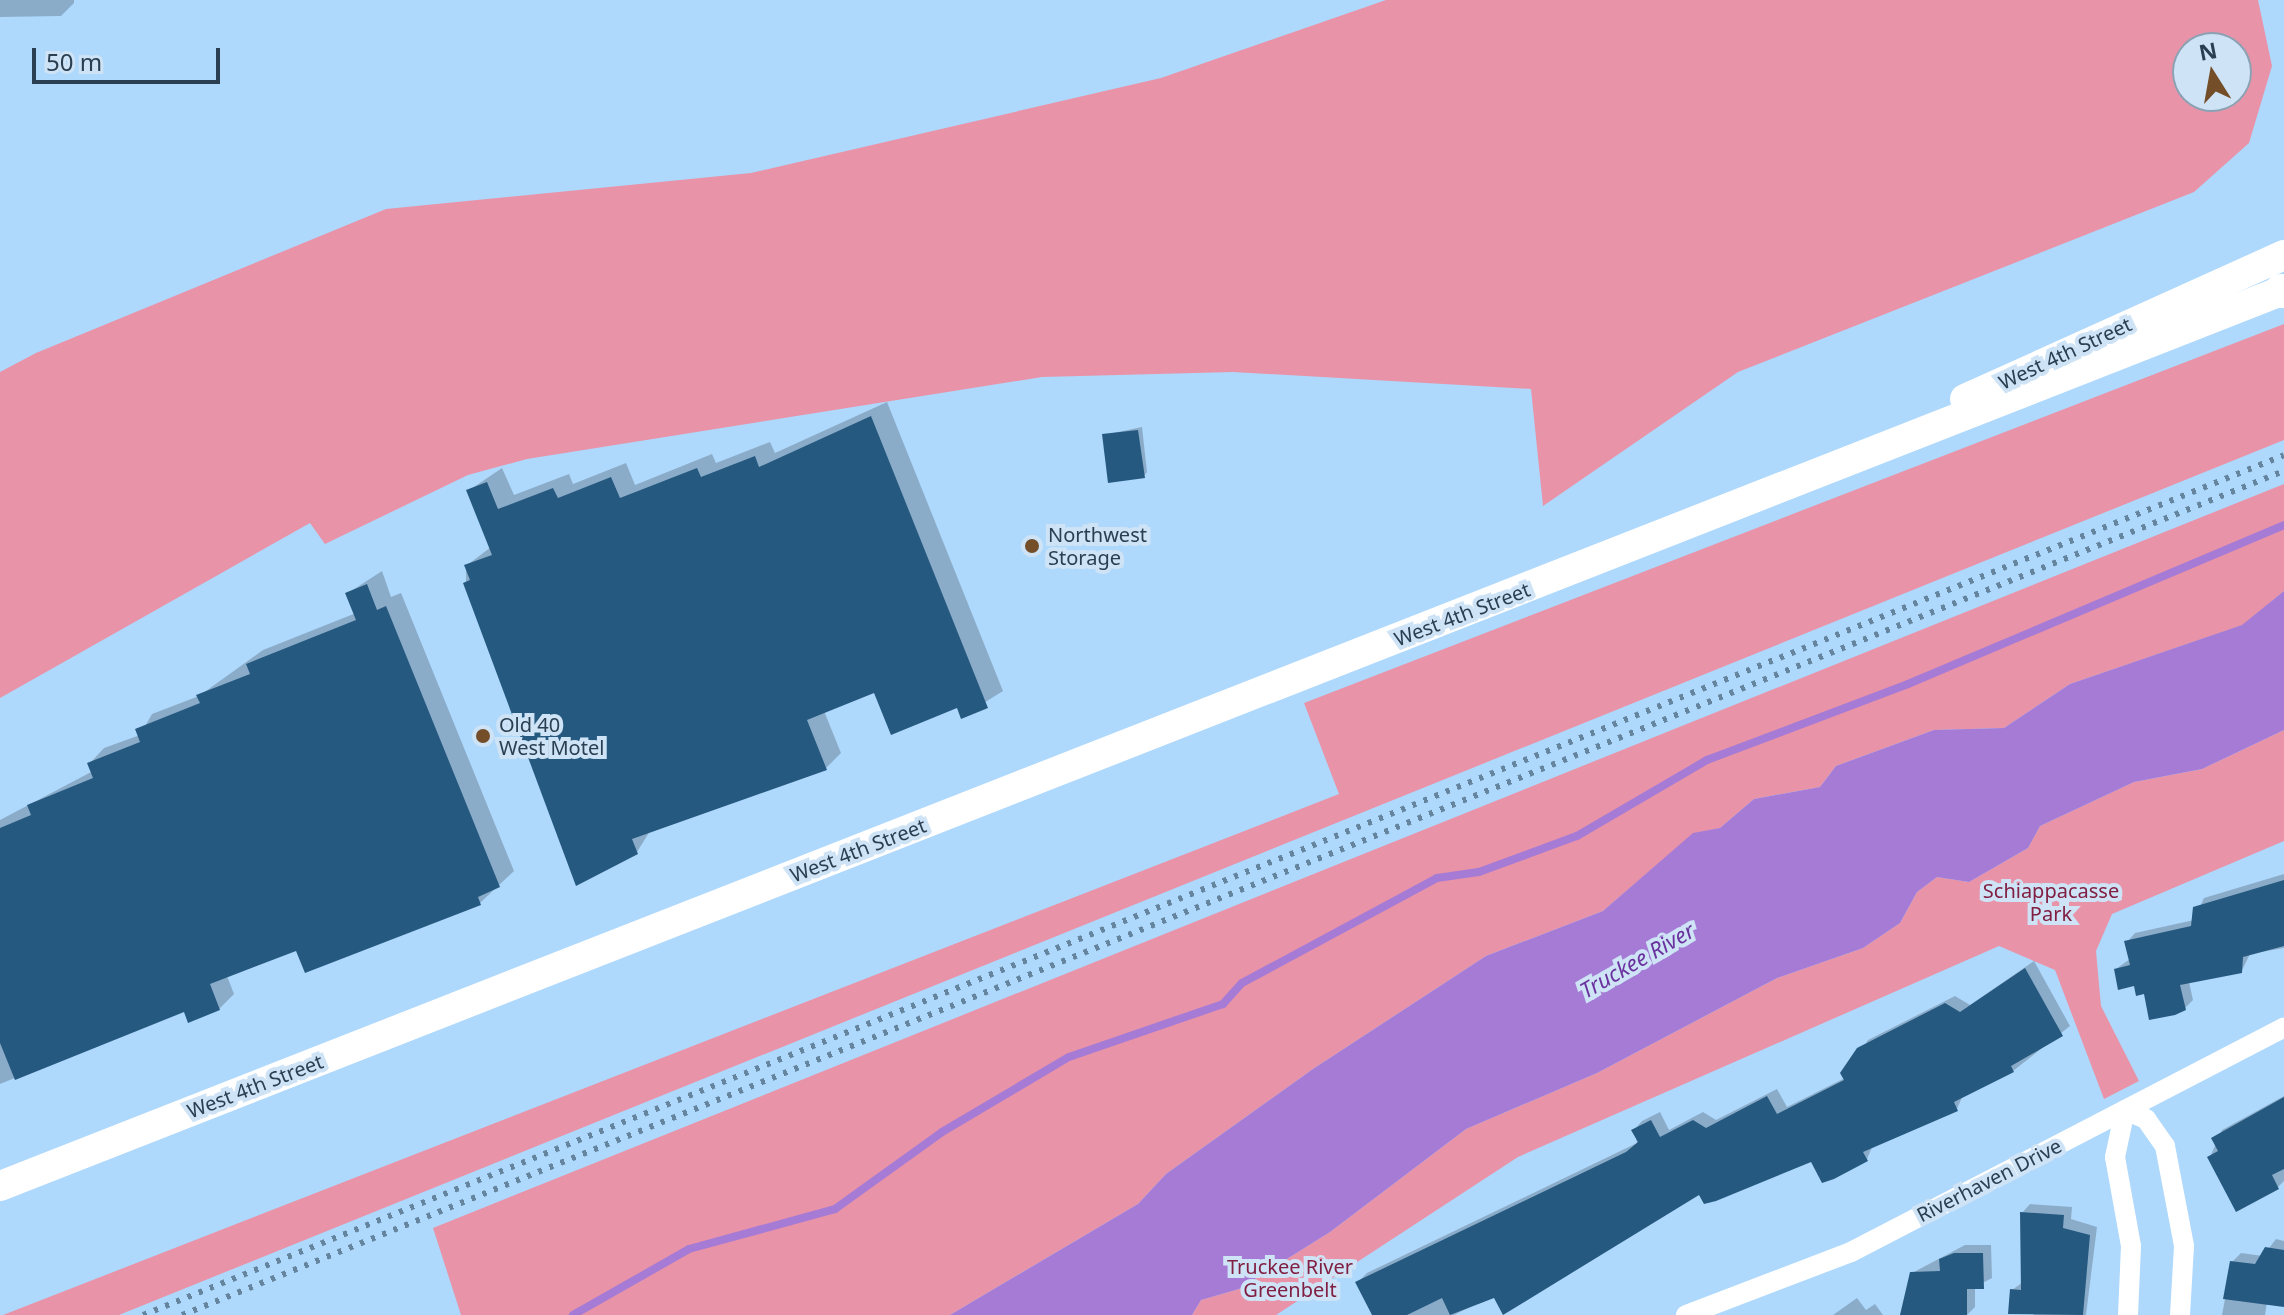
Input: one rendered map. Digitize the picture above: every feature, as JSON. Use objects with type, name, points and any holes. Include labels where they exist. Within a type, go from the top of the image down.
[{"type":"main road","name":"West 4th Street","points":[[1716,514],[2284,255]]},
{"type":"main road","name":"West 4th Street","points":[[0,1186],[2283,291]]},
{"type":"street","name":"Riverhaven Drive","points":[[1686,1315],[1851,1252],[2284,1028]]},
{"type":"street","points":[[2128,1315],[2131,1246],[2115,1157],[2125,1110],[2146,1119],[2165,1146],[2184,1246],[2180,1315]]},
{"type":"green space","points":[[1386,0],[2258,0],[2272,66],[2249,143],[2194,192],[1738,372],[1543,506],[1531,389],[1233,372],[1042,377],[527,459],[468,475],[325,544],[310,523],[0,698],[0,372],[36,353],[386,209],[751,173],[1161,78]]},
{"type":"green space","points":[[2284,324],[2284,440],[119,1315],[3,1315],[1339,794],[1304,703]]},
{"type":"green space","points":[[2284,484],[2284,591],[2243,625],[2070,684],[2004,728],[1934,730],[1836,766],[1820,787],[1754,799],[1720,828],[1693,834],[1603,911],[1486,956],[1313,1069],[1166,1174],[1138,1204],[950,1315],[461,1315],[433,1228]]},
{"type":"green space","name":"Schiappacasse Park","points":[[2284,730],[2284,841],[2112,914],[2096,951],[2101,1006],[2139,1081],[2104,1099],[2055,970],[1999,946],[1518,1157],[1276,1315],[1192,1315],[1201,1300],[1239,1289],[1330,1232],[1466,1129],[1597,1073],[1777,978],[1863,948],[1900,923],[1917,892],[1937,877],[1969,882],[2028,848],[2040,826],[2134,782],[2202,769]]},
{"type":"water","name":"Truckee River","points":[[2284,591],[2284,730],[2202,769],[2134,782],[2040,826],[2028,848],[1969,882],[1937,877],[1917,892],[1900,923],[1863,948],[1777,978],[1597,1073],[1466,1129],[1330,1232],[1239,1289],[1201,1300],[1192,1315],[950,1315],[1138,1204],[1166,1174],[1313,1069],[1486,956],[1603,911],[1693,833],[1720,828],[1754,799],[1820,787],[1836,766],[1934,730],[2004,728],[2070,684],[2242,625]]},
{"type":"building","points":[[871,416],[988,708],[961,719],[957,708],[891,735],[874,693],[807,720],[827,770],[632,839],[638,854],[576,886],[463,583],[470,580],[464,565],[492,555],[466,490],[487,482],[498,509],[553,488],[558,498],[611,477],[620,498],[697,468],[701,477],[755,456],[759,467]]},
{"type":"building","points":[[1138,430],[1145,478],[1108,483],[1102,434]]},
{"type":"building","points":[[367,584],[377,610],[386,606],[500,887],[478,897],[481,905],[305,973],[296,951],[210,984],[220,1010],[188,1023],[184,1012],[15,1080],[0,1043],[0,828],[31,815],[27,805],[93,778],[87,763],[140,742],[135,729],[200,703],[196,695],[250,674],[246,664],[356,620],[345,593]]},
{"type":"building","points":[[2284,880],[2284,946],[2243,957],[2242,973],[2180,985],[2186,1010],[2175,1015],[2149,1020],[2144,994],[2136,996],[2134,986],[2118,990],[2114,969],[2130,965],[2124,941],[2191,926],[2193,907]]},
{"type":"building","points":[[2025,968],[2063,1036],[2011,1066],[2014,1072],[1954,1102],[1958,1111],[1863,1152],[1868,1161],[1834,1179],[1822,1183],[1811,1162],[1716,1201],[1704,1204],[1699,1195],[1503,1315],[1494,1298],[1450,1315],[1442,1298],[1407,1315],[1372,1315],[1355,1282],[1626,1152],[1638,1142],[1631,1130],[1651,1120],[1660,1137],[1693,1120],[1706,1128],[1767,1096],[1777,1114],[1844,1080],[1840,1073],[1857,1048],[1945,1003],[1960,1012]]},
{"type":"building","points":[[2284,1097],[2284,1169],[2272,1175],[2279,1189],[2236,1212],[2207,1157],[2218,1151],[2211,1138]]},
{"type":"building","points":[[2020,1212],[2064,1215],[2063,1228],[2090,1235],[2083,1315],[2008,1314],[2010,1289],[2021,1290]]},
{"type":"building","points":[[2265,1247],[2284,1250],[2284,1307],[2223,1299],[2230,1261],[2255,1264]]},
{"type":"building","points":[[1954,1253],[1983,1253],[1984,1289],[1967,1289],[1967,1315],[1900,1315],[1910,1272],[1940,1271],[1939,1259]]},
{"type":"waterway","points":[[573,1315],[689,1249],[835,1209],[942,1132],[1069,1057],[1223,1004],[1242,983],[1437,878],[1479,872],[1577,836],[1707,760],[1908,684],[2284,525]]},
{"type":"railway","points":[[143,1315],[2284,455]]},
{"type":"railway","points":[[182,1315],[2284,471]]},
{"type":"place","name":"Northwest Storage","points":[[1032,546]]},
{"type":"place","name":"Old 40 West Motel","points":[[483,736]]},
{"type":"park label","name":"Truckee River Greenbelt","points":[[1290,1278]]}]
